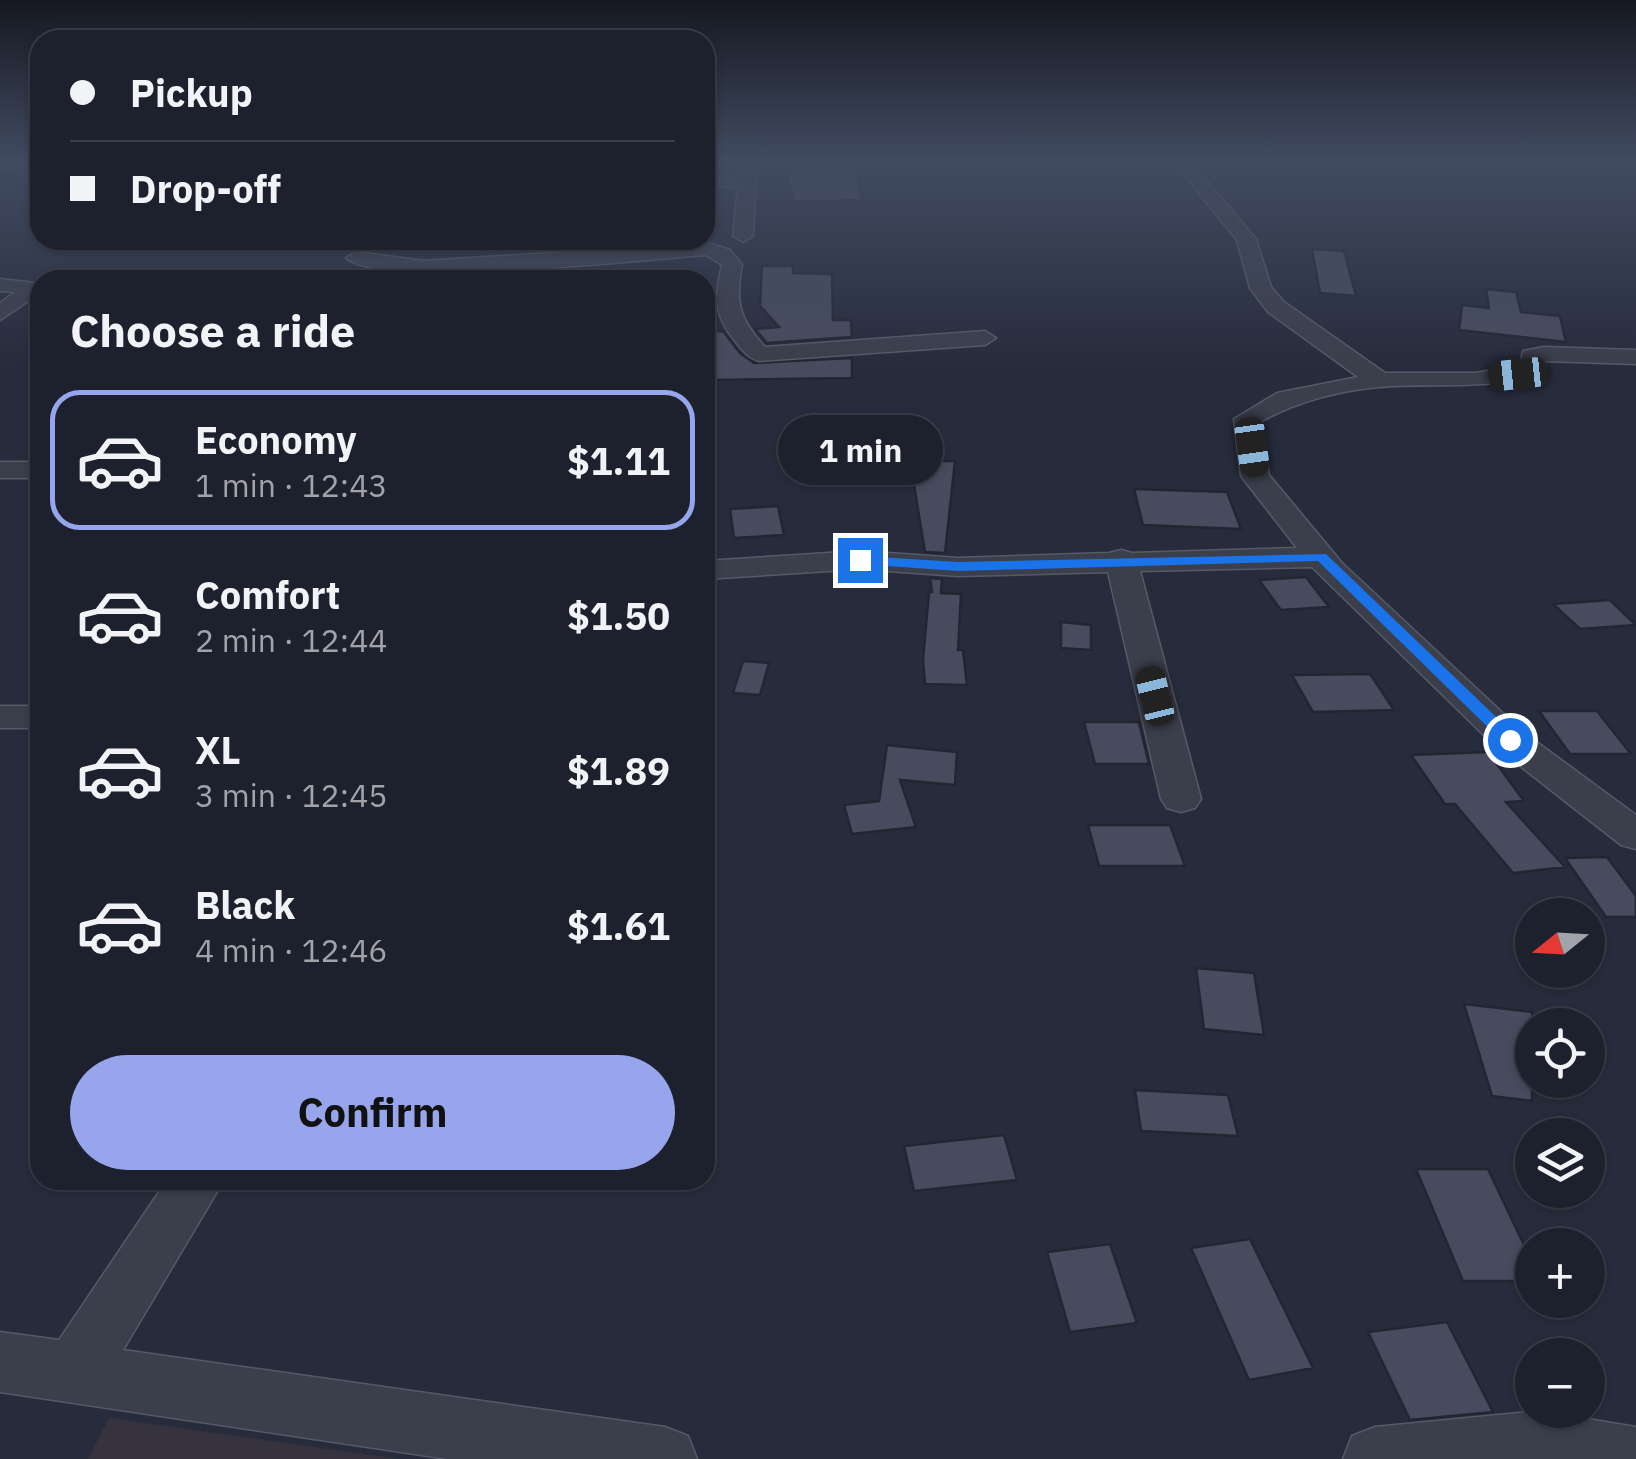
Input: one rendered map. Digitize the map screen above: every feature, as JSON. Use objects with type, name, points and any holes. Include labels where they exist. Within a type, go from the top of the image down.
[{"type":"street","points":[[744,230],[744,236]]},
{"type":"street","points":[[1239,230],[1261,288],[1276,307],[1379,380]]},
{"type":"street","points":[[363,250],[349,264],[424,266],[691,250]]},
{"type":"street","points":[[711,250],[723,254],[732,265],[724,299],[728,322],[758,354],[985,338]]},
{"type":"street","points":[[0,286],[29,287],[30,291],[0,312]]},
{"type":"street","points":[[1636,357],[1544,354],[1531,356],[1532,369],[1518,374],[1463,380],[1379,380],[1286,398],[1248,419],[1256,476],[1321,557],[1510,740],[1636,835]]},
{"type":"street","points":[[0,470],[30,470]]},
{"type":"street","points":[[715,569],[860,560],[958,566],[1321,557]]},
{"type":"street","points":[[1121,560],[1181,799]]},
{"type":"street","points":[[0,717],[30,717]]},
{"type":"street","points":[[75,1371],[191,1190]]},
{"type":"street","points":[[0,1362],[665,1459]]},
{"type":"street","points":[[1374,1459],[1540,1443],[1636,1459]]},
{"type":"shaded area","points":[[109,1418],[399,1459],[88,1459]]},
{"type":"building","points":[[1312,249],[1344,251],[1356,296],[1320,293]]},
{"type":"building","points":[[762,266],[793,266],[793,273],[832,274],[833,320],[851,320],[852,337],[767,343],[755,329],[779,327],[760,306]]},
{"type":"building","points":[[1486,289],[1516,292],[1521,312],[1560,316],[1566,342],[1459,330],[1462,305],[1489,308]]},
{"type":"building","points":[[715,331],[723,331],[740,353],[754,363],[852,358],[852,378],[715,380]]},
{"type":"building","points":[[910,461],[955,461],[945,553],[925,552]]},
{"type":"building","points":[[1134,489],[1227,492],[1241,529],[1143,525]]},
{"type":"building","points":[[778,506],[784,535],[734,538],[730,509]]},
{"type":"building","points":[[1306,577],[1329,607],[1281,610],[1259,580]]},
{"type":"building","points":[[930,578],[942,579],[941,593],[961,594],[958,650],[963,650],[967,685],[925,684],[923,660],[932,592]]},
{"type":"building","points":[[1610,600],[1636,625],[1580,629],[1553,604]]},
{"type":"building","points":[[1061,622],[1091,625],[1091,650],[1061,648]]},
{"type":"building","points":[[743,661],[769,663],[760,695],[733,693]]},
{"type":"building","points":[[1370,674],[1394,710],[1313,712],[1292,675]]},
{"type":"building","points":[[1539,711],[1597,711],[1631,754],[1570,754]]},
{"type":"building","points":[[1084,722],[1139,722],[1149,764],[1095,764]]},
{"type":"building","points":[[887,745],[957,752],[955,785],[900,780],[916,827],[852,834],[844,805],[879,801]]},
{"type":"building","points":[[1488,752],[1524,801],[1506,802],[1565,867],[1513,873],[1455,804],[1445,804],[1411,755]]},
{"type":"building","points":[[1088,825],[1170,825],[1185,866],[1099,866]]},
{"type":"building","points":[[1607,857],[1636,896],[1636,917],[1606,917],[1605,898],[1593,898],[1565,858]]},
{"type":"building","points":[[1196,968],[1254,973],[1264,1035],[1204,1029]]},
{"type":"building","points":[[1464,1004],[1515,1010],[1515,1098],[1532,1101],[1492,1096]]},
{"type":"building","points":[[1135,1090],[1228,1095],[1238,1136],[1141,1131]]},
{"type":"building","points":[[1004,1135],[1017,1180],[914,1191],[904,1146]]},
{"type":"building","points":[[1416,1169],[1488,1169],[1516,1228],[1515,1281],[1463,1281]]},
{"type":"building","points":[[1250,1239],[1313,1368],[1249,1380],[1191,1248]]},
{"type":"building","points":[[1110,1244],[1137,1323],[1070,1332],[1047,1252]]},
{"type":"building","points":[[1447,1322],[1493,1412],[1410,1420],[1368,1332]]},
{"type":"route","points":[[860,560],[958,566],[1321,557],[1510,740]]}]
